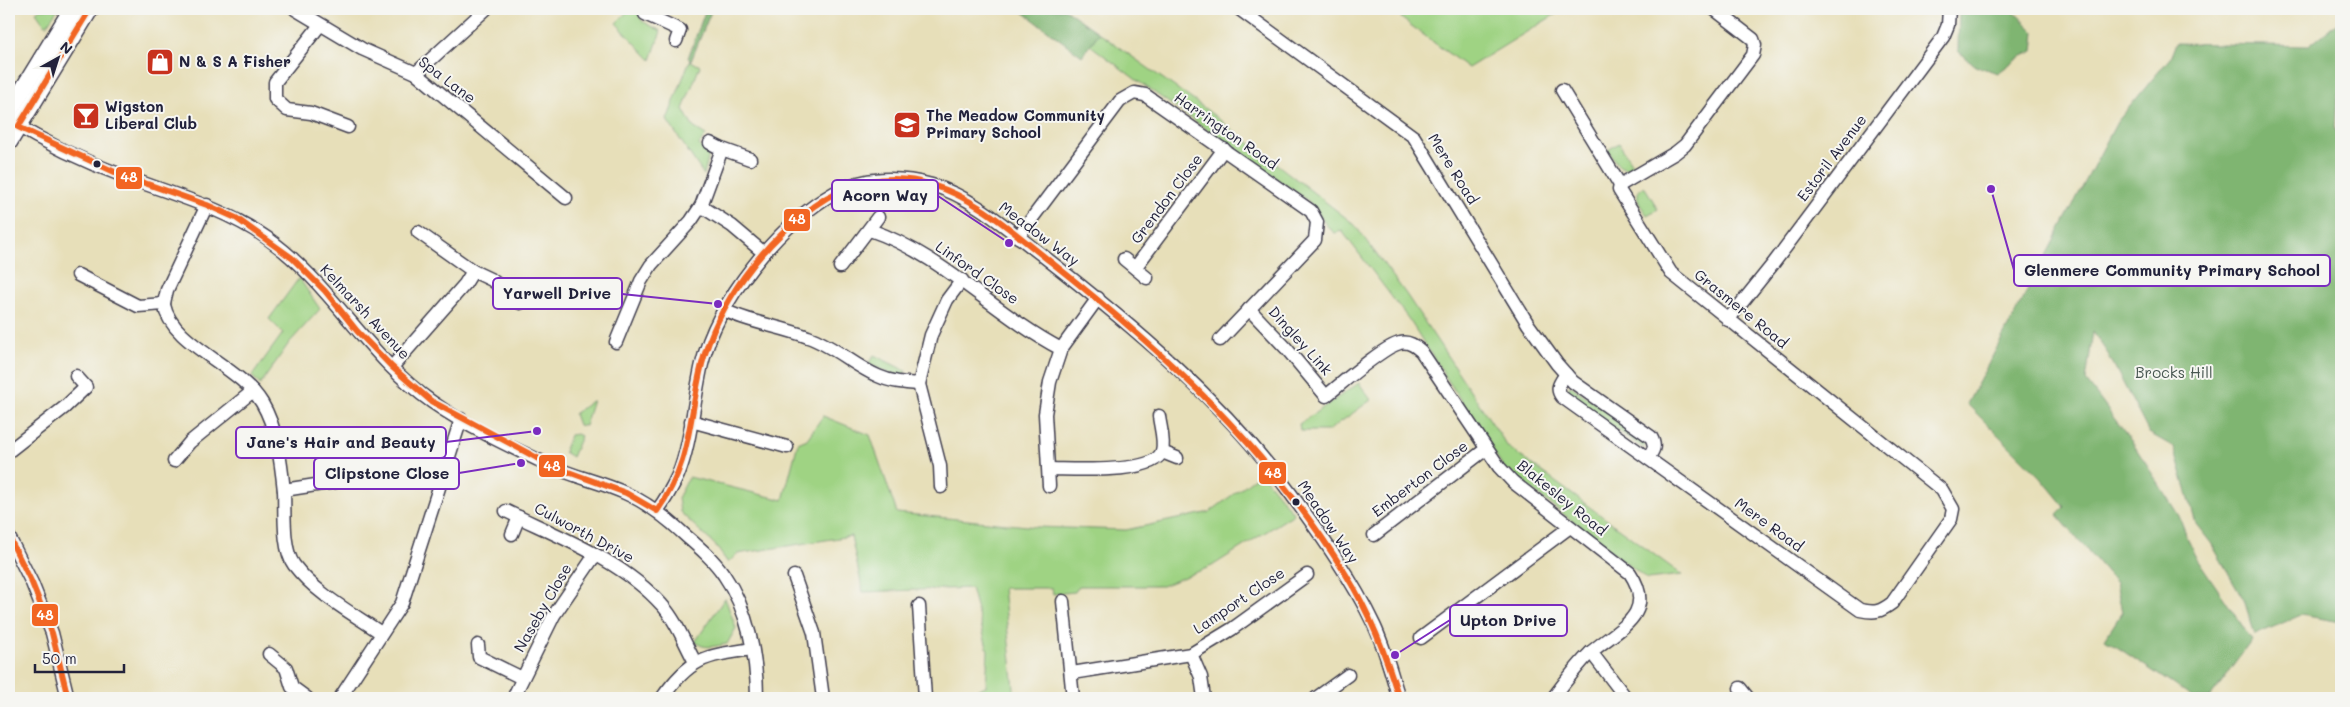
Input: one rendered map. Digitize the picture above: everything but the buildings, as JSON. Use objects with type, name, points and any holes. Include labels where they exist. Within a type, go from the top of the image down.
[{"type":"main road","points":[[9,112],[72,9]]},
{"type":"main road","points":[[9,142],[13,124],[90,9]]},
{"type":"street","name":"Spa Lane","points":[[295,9],[362,49],[416,73],[566,198]]},
{"type":"street","points":[[416,73],[486,9]]},
{"type":"street","points":[[643,9],[645,14],[680,30],[676,41]]},
{"type":"street","name":"Mere Road","points":[[1239,9],[1414,137],[1528,324],[1573,382],[1651,437],[1655,444],[1655,449],[1648,458]]},
{"type":"street","points":[[1620,185],[1675,153],[1685,144],[1753,55],[1755,45],[1748,34],[1714,9]]},
{"type":"street","name":"Estoril Avenue","points":[[1728,320],[1773,264],[1943,37],[1948,25],[1949,9]]},
{"type":"street","points":[[320,25],[276,82],[275,99],[286,110],[311,113],[348,127]]},
{"type":"street","name":"Grasmere Road","points":[[1562,90],[1620,185],[1618,190],[1670,273],[1942,490],[1952,509],[1951,519],[1892,603],[1882,611],[1874,613]]},
{"type":"street","name":"Harrington Road","points":[[1018,237],[1120,101],[1134,93],[1145,95],[1312,211],[1317,222],[1315,240],[1220,340]]},
{"type":"street","name":"Kelmarsh Avenue","points":[[13,124],[120,174],[207,205],[236,218],[268,239],[292,258],[325,291],[357,331],[392,367],[431,401],[461,419],[552,466],[626,493],[657,511],[708,555],[725,575],[741,606],[752,649],[757,678],[757,698]]},
{"type":"street","points":[[616,342],[641,281],[652,265],[691,221],[701,206],[716,146],[750,159]]},
{"type":"street","name":"Grendon Close","points":[[1135,268],[1224,149]]},
{"type":"street","name":"Meadow Way","points":[[657,511],[679,472],[703,360],[724,310],[741,281],[764,253],[799,218],[834,193],[870,179],[901,179],[939,188],[968,201],[1098,298],[1182,370],[1256,451],[1289,492],[1333,555],[1374,623],[1386,655],[1398,698]]},
{"type":"street","points":[[207,205],[167,290],[164,304],[173,325],[182,334],[234,372],[254,391],[268,416],[277,446],[284,490],[287,542],[293,564],[309,582],[381,633]]},
{"type":"street","points":[[701,206],[732,226],[764,253]]},
{"type":"street","points":[[840,267],[878,217]]},
{"type":"street","name":"Linford Close","points":[[870,230],[898,240],[962,280],[1039,337],[1061,349]]},
{"type":"street","points":[[418,232],[473,271],[492,280],[520,302]]},
{"type":"street","points":[[1124,259],[1147,278]]},
{"type":"street","points":[[392,367],[443,310],[473,271]]},
{"type":"street","points":[[78,275],[138,306],[164,304]]},
{"type":"street","points":[[942,487],[940,466],[919,384],[931,335],[947,300],[962,280]]},
{"type":"street","points":[[1049,486],[1050,469],[1046,414],[1050,382],[1061,349],[1098,298]]},
{"type":"street","name":"Dingley Link","points":[[1249,309],[1286,348],[1326,396]]},
{"type":"street","points":[[724,310],[736,316],[808,336],[830,346],[879,377],[899,383],[919,384]]},
{"type":"street","name":"Blakesley Road","points":[[1326,396],[1391,346],[1406,342],[1421,351],[1486,449],[1512,482],[1630,573],[1639,586],[1639,606],[1630,622],[1591,652],[1573,671],[1553,698]]},
{"type":"street","name":"Mere Road","points":[[1566,374],[1558,386],[1558,391],[1562,397],[1860,610],[1874,613]]},
{"type":"street","points":[[9,451],[65,407],[86,387],[76,376]]},
{"type":"street","points":[[174,461],[190,442],[254,391]]},
{"type":"street","points":[[1050,469],[1132,468],[1157,458],[1162,452],[1163,444],[1159,416]]},
{"type":"street","points":[[340,698],[402,603],[461,419]]},
{"type":"street","points":[[691,421],[787,447]]},
{"type":"street","name":"Emberton Close","points":[[1374,535],[1486,449]]},
{"type":"street","points":[[1162,452],[1177,458]]},
{"type":"street","points":[[284,490],[335,482]]},
{"type":"street","name":"Culworth Drive","points":[[506,511],[595,555],[641,584],[664,607],[695,662]]},
{"type":"street","points":[[512,534],[519,517]]},
{"type":"street","points":[[1421,638],[1570,527]]},
{"type":"street","points":[[9,537],[32,583],[52,633],[68,698]]},
{"type":"street","name":"Naseby Close","points":[[515,694],[554,615],[595,555]]},
{"type":"street","name":"Lamport Close","points":[[1072,673],[1192,654],[1232,629],[1307,575]]},
{"type":"street","points":[[794,576],[814,633],[823,698]]},
{"type":"street","points":[[1063,601],[1072,673],[1073,698]]},
{"type":"street","points":[[919,606],[926,698],[921,698]]},
{"type":"street","points":[[662,698],[671,685],[695,662],[718,654],[752,649]]},
{"type":"street","points":[[1591,652],[1626,698]]},
{"type":"street","points":[[269,654],[286,668],[292,687],[307,698]]},
{"type":"street","points":[[1192,654],[1201,677],[1204,698]]},
{"type":"street","name":"Naseby Close","points":[[475,655],[522,678]]},
{"type":"street","points":[[1324,696],[1348,675]]},
{"type":"street","points":[[1740,688],[1748,698]]},
{"type":"green space","points":[[40,9],[58,9],[46,26],[36,12]]},
{"type":"green space","points":[[630,9],[637,9],[642,21],[661,31],[651,60],[616,23]]},
{"type":"green space","points":[[706,9],[712,9],[691,61],[688,58]]},
{"type":"green space","points":[[1019,9],[1065,9],[1099,33],[1082,56]]},
{"type":"green space","points":[[1404,9],[1564,9],[1468,68],[1401,18],[1406,11]]},
{"type":"green space","points":[[1959,9],[2011,9],[2035,32],[2033,51],[2018,58],[1998,73],[1976,66],[1958,51]]},
{"type":"green space","name":"Brocks Hill","points":[[2341,20],[2341,88],[2337,96],[2335,130],[2341,133],[2341,622],[2301,615],[2255,635],[2244,600],[2211,543],[2196,524],[2174,447],[2149,433],[2108,354],[2093,332],[2086,381],[2132,442],[2179,516],[2194,554],[2252,640],[2210,698],[2193,698],[2105,639],[2122,612],[2116,583],[2057,515],[2065,507],[2041,478],[1967,404],[2117,122],[2170,58],[2176,43],[2309,46]]},
{"type":"green space","points":[[1099,33],[1207,110],[1354,224],[1406,294],[1508,447],[1682,575],[1647,579],[1504,468],[1410,321],[1342,231],[1335,233],[1307,200],[1135,79],[1090,45]]},
{"type":"green space","points":[[691,61],[700,66],[683,109],[693,127],[706,135],[699,145],[709,154],[704,175],[667,120]]},
{"type":"green space","points":[[1619,143],[1633,166],[1628,168],[1621,167],[1608,150]]},
{"type":"green space","points":[[1644,186],[1658,209],[1647,215],[1638,200],[1638,193]]},
{"type":"green space","points":[[299,278],[320,309],[289,343],[260,385],[252,376],[283,333],[269,319]]},
{"type":"green space","points":[[874,355],[906,371],[901,378],[868,364]]},
{"type":"green space","points":[[1359,383],[1371,400],[1328,431],[1300,431],[1299,424]]},
{"type":"green space","points":[[1570,385],[1649,441],[1643,448],[1565,393]]},
{"type":"green space","points":[[593,400],[585,426],[578,425],[574,414]]},
{"type":"green space","points":[[823,416],[870,435],[897,513],[1037,527],[1126,530],[1210,512],[1261,473],[1294,514],[1212,566],[1162,586],[1079,586],[1075,592],[1053,594],[1052,588],[1003,588],[1015,698],[966,698],[966,694],[986,686],[988,651],[971,588],[863,592],[851,536],[737,554],[728,563],[715,545],[680,512],[678,498],[689,477],[783,500],[798,443],[807,439]]},
{"type":"green space","points":[[577,434],[581,436],[572,457],[564,452],[570,435]]},
{"type":"green space","points":[[725,598],[736,628],[727,644],[710,647],[695,642]]},
{"type":"transit line","name":"48","points":[[90,9],[18,127],[119,174],[207,205],[236,218],[292,258],[325,291],[357,331],[392,367],[431,401],[552,466],[626,493],[657,511],[677,475],[683,457],[697,384],[709,341],[719,319],[744,276],[777,238],[795,221],[827,197],[841,190],[870,181],[885,179],[916,181],[949,191],[965,199],[995,218],[1134,331],[1212,404],[1248,443],[1315,527],[1354,588],[1376,634],[1399,698]]},
{"type":"transit line","name":"48","points":[[9,537],[32,583],[52,633],[68,698]]},
{"type":"place","name":"N & S A Fisher","points":[[160,62]]},
{"type":"place","name":"Wigston Liberal Club","points":[[86,116]]},
{"type":"place","name":"The Meadow Community Primary School","points":[[907,125]]},
{"type":"place","name":"Glenmere Community Primary School","points":[[1991,189]]},
{"type":"place","name":"Acorn Way","points":[[1009,243]]},
{"type":"place","name":"Yarwell Drive","points":[[718,304]]},
{"type":"place","name":"Jane's Hair and Beauty","points":[[537,431]]},
{"type":"place","name":"Clipstone Close","points":[[521,463]]},
{"type":"place","name":"Upton Drive","points":[[1395,655]]}]
